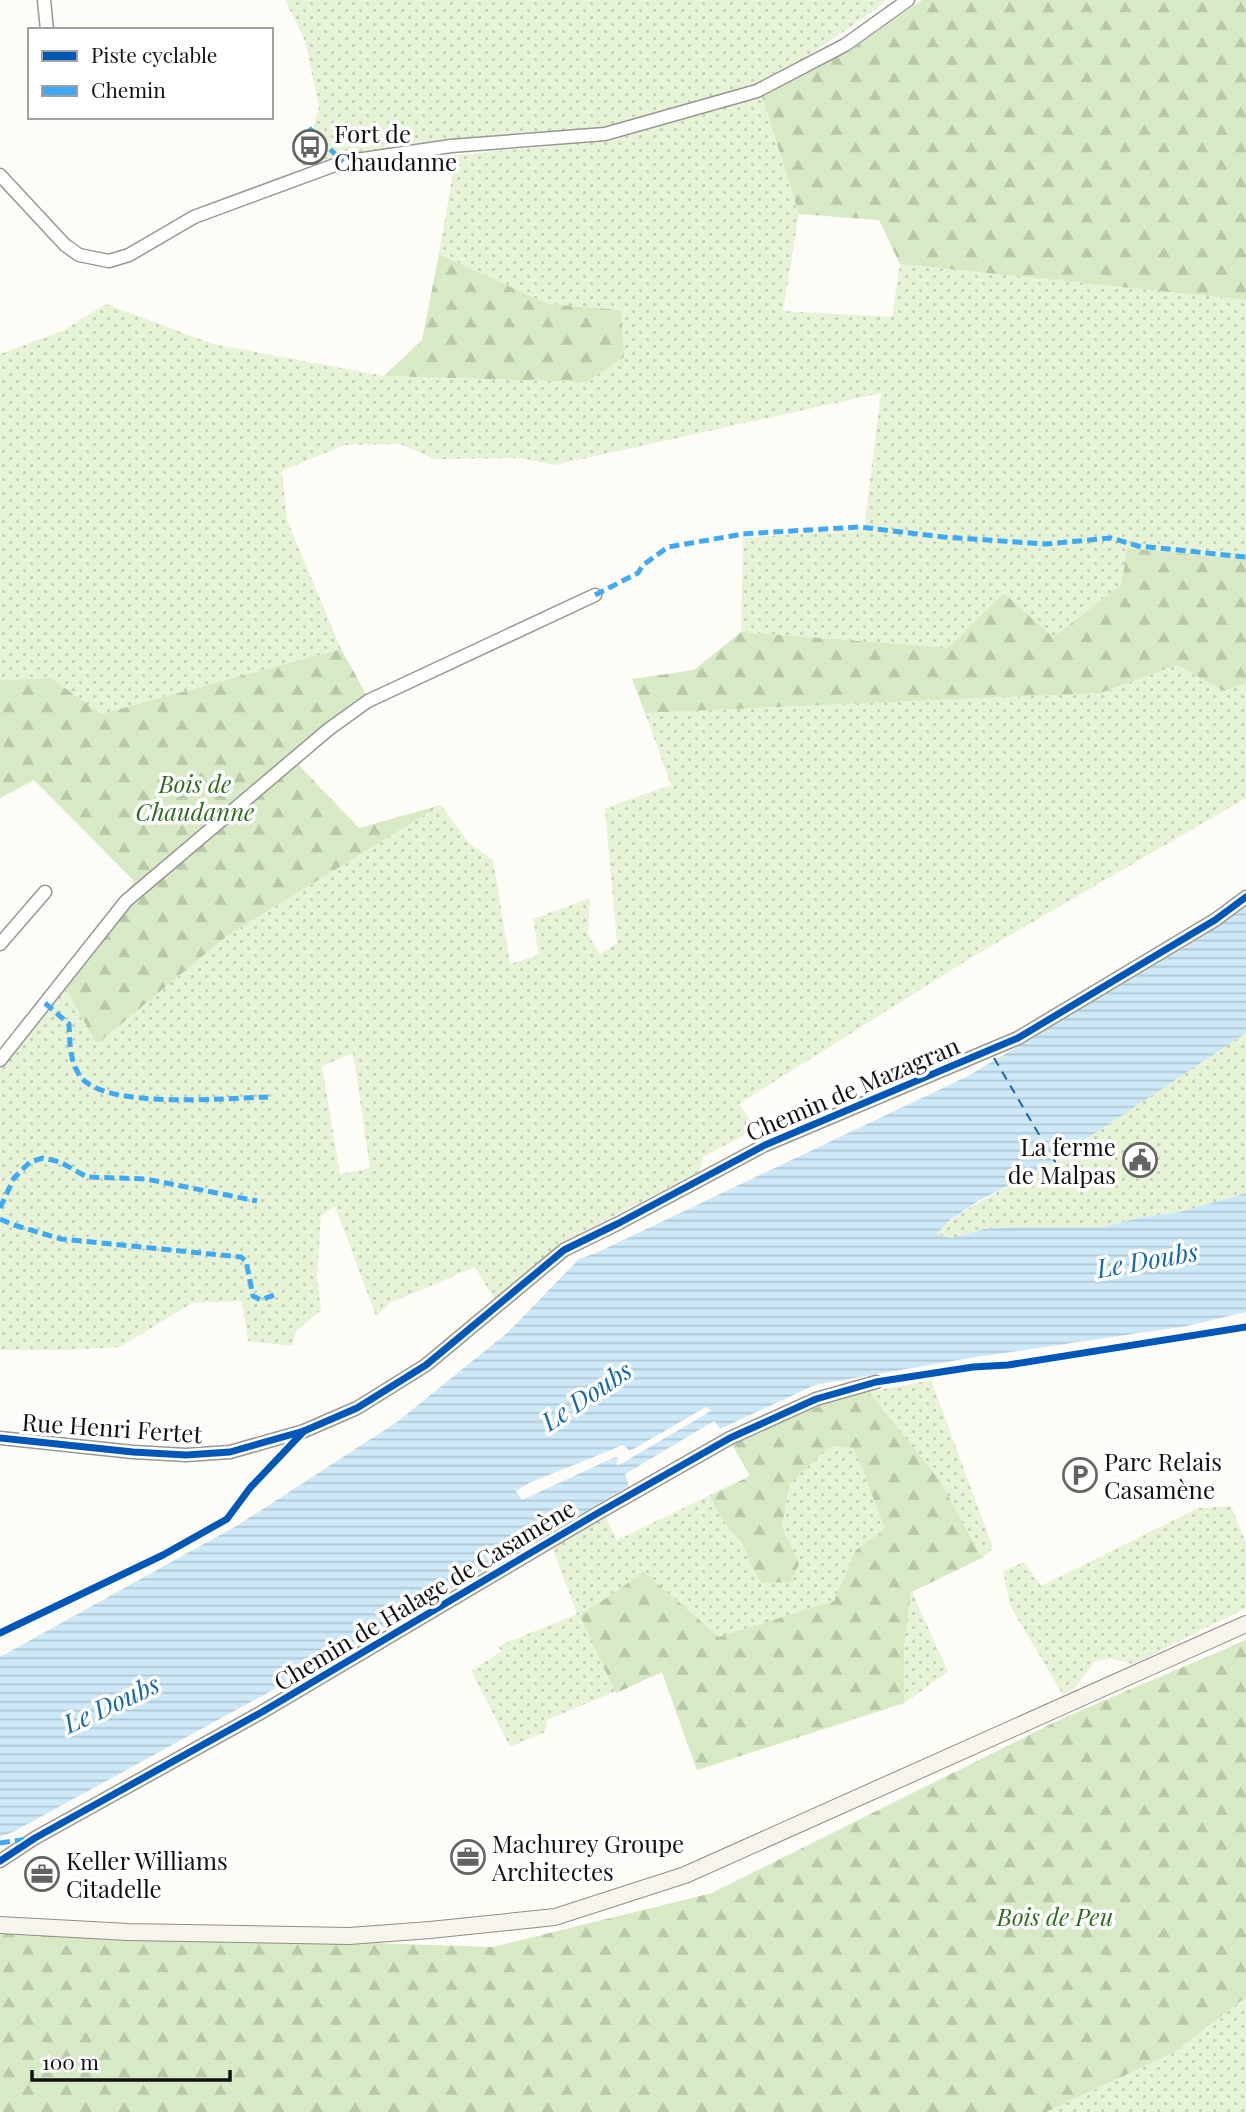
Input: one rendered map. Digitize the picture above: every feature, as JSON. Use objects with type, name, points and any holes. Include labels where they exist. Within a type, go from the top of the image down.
[{"type":"main road","points":[[0,1925],[128,1932],[349,1936],[555,1917],[685,1875],[1089,1689],[1246,1624]]},
{"type":"street","points":[[44,0],[47,28]]},
{"type":"street","points":[[0,174],[65,245],[79,255],[108,261],[129,255],[194,217],[342,162],[451,146],[605,134],[757,91],[845,45],[908,0]]},
{"type":"street","points":[[0,1060],[126,901],[329,729],[368,701],[595,595]]},
{"type":"street","points":[[0,944],[45,892]]},
{"type":"street","name":"Chemin de Mazagran","points":[[480,1322],[564,1250],[765,1145],[1018,1038],[1215,920],[1246,897]]},
{"type":"street","name":"Rue Henri Fertet","points":[[0,1438],[186,1455],[230,1452],[253,1447],[304,1431],[357,1408],[426,1365],[480,1322]]},
{"type":"street","name":"Chemin de Halage de Casamène","points":[[0,1861],[35,1838],[273,1706],[730,1438],[816,1399],[876,1382]]},
{"type":"green space","points":[[285,0],[885,0],[875,10],[757,91],[605,134],[457,140],[349,154],[302,166],[319,108],[305,41]]},
{"type":"green space","points":[[922,0],[1246,0],[1246,300],[900,264],[879,220],[799,214],[762,96],[848,52]]},
{"type":"green space","points":[[762,96],[799,214],[783,311],[892,317],[900,264],[1246,300],[1246,558],[1206,556],[1122,584],[1053,637],[1004,594],[948,649],[741,632],[743,538],[864,529],[881,393],[555,465],[521,458],[435,459],[400,444],[344,445],[282,471],[287,520],[341,649],[101,714],[51,678],[0,680],[0,354],[64,330],[106,304],[213,344],[384,376],[587,382],[621,310],[548,304],[439,254],[456,155],[613,140]]},
{"type":"green space","points":[[439,254],[548,304],[621,310],[624,357],[587,382],[384,376],[422,340]]},
{"type":"green space","points":[[1127,548],[1246,558],[1246,683],[1224,691],[1177,665],[1100,693],[645,713],[632,679],[694,670],[741,632],[948,648],[1004,593],[1053,637],[1122,584]]},
{"type":"green space","name":"Bois de Chaudanne","points":[[341,649],[366,694],[290,756],[359,828],[441,805],[227,936],[97,1044],[65,988],[134,881],[34,780],[0,798],[0,680],[51,678],[101,714]]},
{"type":"green space","points":[[1177,665],[1224,691],[1246,683],[1246,798],[969,959],[739,1104],[756,1129],[703,1157],[700,1171],[561,1244],[495,1300],[475,1267],[390,1303],[376,1316],[335,1206],[321,1216],[317,1276],[321,1310],[296,1331],[292,1346],[248,1341],[242,1301],[192,1303],[120,1347],[0,1350],[0,1069],[65,988],[97,1044],[227,936],[441,805],[469,843],[493,860],[510,964],[539,955],[533,919],[590,898],[588,935],[600,954],[617,943],[605,808],[671,785],[645,713],[1100,693]],"holes":[[[353,1053],[370,1168],[340,1174],[322,1066]]]},
{"type":"green space","points":[[1246,1033],[1246,1193],[1180,1212],[1142,1217],[1103,1227],[984,1229],[951,1238],[936,1234],[961,1214],[1045,1166]]},
{"type":"green space","points":[[931,1380],[993,1548],[982,1558],[912,1592],[948,1672],[904,1703],[697,1770],[662,1672],[547,1720],[545,1732],[510,1747],[471,1670],[502,1652],[498,1646],[577,1614],[552,1547],[605,1515],[617,1540],[750,1476],[732,1444],[811,1408],[869,1392]]},
{"type":"green space","points":[[869,1392],[940,1481],[982,1558],[911,1592],[904,1644],[904,1703],[697,1770],[662,1672],[616,1693],[580,1616],[644,1572],[719,1637],[834,1601],[856,1550],[885,1529],[853,1448],[830,1446],[789,1484],[782,1527],[799,1564],[790,1582],[762,1583],[744,1546],[720,1517],[710,1496],[750,1476],[732,1444],[799,1414]]},
{"type":"green space","points":[[1231,1506],[1246,1543],[1246,1608],[1133,1664],[1109,1658],[1094,1662],[1076,1687],[1063,1695],[1010,1606],[1003,1571],[1024,1562],[1041,1586],[1198,1508]]},
{"type":"green space","name":"Bois de Peu","points":[[1246,1640],[1246,1997],[1175,2052],[1046,2112],[0,2112],[0,1931],[493,1947],[712,1893],[1061,1719]]},
{"type":"green space","points":[[1246,1997],[1246,2112],[1046,2112],[1175,2052]]},
{"type":"water","name":"Le Doubs","points":[[1246,905],[1246,1033],[1044,1167],[978,1201],[949,1221],[936,1234],[951,1238],[984,1229],[1103,1227],[1142,1217],[1180,1212],[1246,1193],[1246,1312],[1187,1326],[970,1358],[815,1385],[720,1429],[714,1421],[625,1474],[629,1486],[342,1652],[0,1837],[0,1657],[238,1525],[397,1422],[507,1333],[579,1259],[968,1076],[1207,934]],"holes":[[[706,1407],[711,1410],[619,1465],[616,1464],[618,1458],[615,1457],[522,1500],[516,1491],[529,1483],[623,1445],[630,1451]]]},
{"type":"ferry route","points":[[994,1058],[1057,1165]]},
{"type":"marked path","points":[[309,128],[343,162]]},
{"type":"marked path","points":[[595,595],[638,573],[643,565],[668,547],[743,534],[774,532],[860,527],[943,537],[1046,544],[1111,538],[1138,546],[1246,557]]},
{"type":"marked path","points":[[45,1003],[69,1024],[74,1064],[80,1076],[93,1087],[114,1094],[168,1100],[268,1097]]},
{"type":"marked path","points":[[0,1208],[14,1178],[30,1162],[43,1158],[60,1162],[87,1177],[146,1179],[257,1201]]},
{"type":"marked path","points":[[0,1219],[61,1239],[241,1257],[246,1261],[253,1296],[261,1300],[274,1295]]},
{"type":"marked path","points":[[0,1843],[28,1839]]},
{"type":"cycle path","points":[[0,1438],[133,1452],[186,1455],[230,1452],[304,1431],[357,1408],[426,1365],[564,1250],[765,1145],[1018,1038],[1215,920],[1246,897]]},
{"type":"cycle path","points":[[0,1861],[35,1838],[262,1712],[730,1438],[816,1399],[876,1382],[973,1367],[1008,1365],[1246,1327]]},
{"type":"cycle path","points":[[0,1633],[163,1555],[227,1519],[250,1488],[304,1431]]},
{"type":"place","name":"Fort de Chaudanne","points":[[310,147]]},
{"type":"place","name":"La ferme de Malpas","points":[[1140,1160]]},
{"type":"place","name":"Parc Relais Casamène","points":[[1080,1475]]},
{"type":"place","name":"Machurey Groupe Architectes","points":[[468,1857]]},
{"type":"place","name":"Keller Williams Citadelle","points":[[42,1874]]}]
